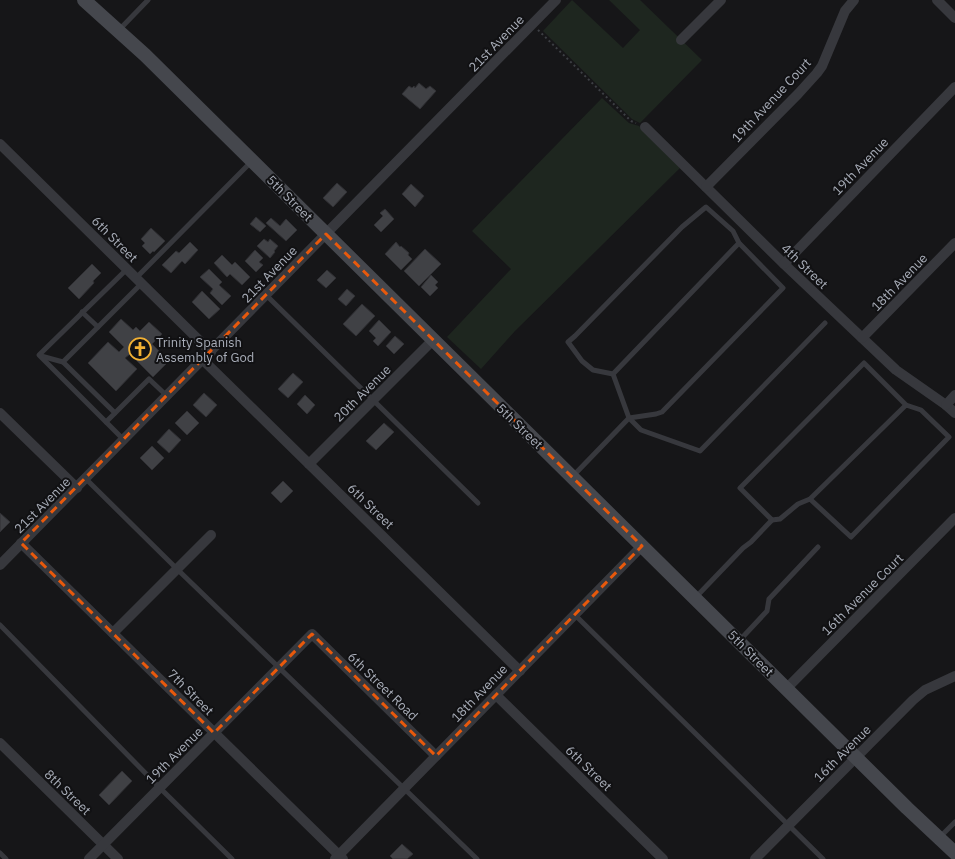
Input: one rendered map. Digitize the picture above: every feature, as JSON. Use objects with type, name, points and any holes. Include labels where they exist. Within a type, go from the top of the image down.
[{"type":"main road","name":"5th Street","points":[[84,0],[145,55],[955,853]]},
{"type":"street","name":"21st Avenue","points":[[0,565],[556,0]]},
{"type":"street","points":[[681,40],[721,0]]},
{"type":"street","name":"19th Avenue Court","points":[[706,187],[817,73],[822,66],[845,11],[854,0]]},
{"type":"street","points":[[937,0],[955,18]]},
{"type":"street","name":"19th Avenue","points":[[784,264],[955,87]]},
{"type":"street","name":"4th Street","points":[[645,128],[784,264],[896,370],[955,413]]},
{"type":"street","name":"6th Street","points":[[0,144],[139,281],[207,356],[309,464],[520,671]]},
{"type":"street","name":"18th Avenue","points":[[862,338],[955,243]]},
{"type":"street","name":"20th Avenue","points":[[309,464],[374,401],[433,340]]},
{"type":"street","points":[[946,405],[955,395]]},
{"type":"street","points":[[0,412],[77,488]]},
{"type":"street","name":"16th Avenue Court","points":[[787,688],[955,518]]},
{"type":"street","points":[[113,633],[211,535]]},
{"type":"street","name":"7th Street","points":[[22,543],[339,858]]},
{"type":"street","name":"18th Avenue","points":[[339,858],[404,788],[642,546]]},
{"type":"street","name":"19th Avenue","points":[[89,859],[312,634]]},
{"type":"street","name":"6th Street Road","points":[[312,634],[436,756]]},
{"type":"street","name":"16th Avenue","points":[[755,859],[913,700],[925,690],[955,676]]},
{"type":"street","name":"6th Street","points":[[496,695],[663,859]]},
{"type":"street","name":"8th Street","points":[[0,743],[118,859]]},
{"type":"lane","points":[[118,31],[148,0]]},
{"type":"lane","points":[[63,362],[98,327],[139,281],[252,161]]},
{"type":"lane","points":[[572,476],[629,418],[662,412],[783,288],[739,243],[733,231],[706,207],[700,210],[682,227],[568,342],[582,361],[594,370],[613,374]]},
{"type":"lane","points":[[613,374],[739,243]]},
{"type":"lane","points":[[39,355],[127,269]]},
{"type":"lane","points":[[266,295],[478,503]]},
{"type":"lane","points":[[82,312],[98,327]]},
{"type":"lane","points":[[613,374],[629,418],[641,430],[700,451],[825,323]]},
{"type":"lane","points":[[39,355],[63,362],[115,413]]},
{"type":"lane","points":[[39,355],[124,440]]},
{"type":"lane","points":[[772,520],[740,488],[864,364],[906,405],[921,410],[949,437],[851,537],[810,499]]},
{"type":"lane","points":[[106,422],[148,379],[167,396]]},
{"type":"lane","points":[[695,598],[772,520],[780,519],[798,504],[810,499],[906,405]]},
{"type":"lane","points":[[86,479],[477,859]]},
{"type":"lane","points":[[739,641],[767,611],[769,599],[818,547]]},
{"type":"lane","points":[[575,615],[823,859]]},
{"type":"lane","points":[[0,625],[232,859]]},
{"type":"lane","points":[[940,838],[955,822]]},
{"type":"lane","points":[[0,853],[6,859]]},
{"type":"path","points":[[538,30],[631,121],[645,128]]},
{"type":"highlighted area","points":[[326,234],[642,546],[436,756],[312,634],[214,733],[21,543]]},
{"type":"shaded area","points":[[572,0],[623,48],[640,30],[609,0],[640,0],[702,60],[640,123],[632,119],[543,31]]},
{"type":"shaded area","points":[[602,98],[629,123],[639,126],[680,168],[515,331],[481,369],[447,337],[511,269],[472,231]]},
{"type":"building","points":[[419,83],[426,89],[430,86],[436,91],[420,109],[402,94],[409,86],[412,88],[414,86],[415,88]]},
{"type":"building","points":[[337,183],[347,192],[333,207],[323,198]]},
{"type":"building","points":[[411,184],[424,196],[415,207],[402,194]]},
{"type":"building","points":[[385,209],[394,219],[381,232],[374,225],[383,216],[380,213]]},
{"type":"building","points":[[256,217],[266,226],[260,232],[250,224]]},
{"type":"building","points":[[271,218],[280,226],[286,219],[297,230],[286,241],[266,223]]},
{"type":"building","points":[[151,228],[165,241],[150,254],[142,246],[145,243],[141,239]]},
{"type":"building","points":[[264,239],[268,242],[270,239],[278,246],[270,258],[257,246]]},
{"type":"building","points":[[190,242],[198,250],[185,264],[182,261],[171,273],[162,265],[176,251],[179,253]]},
{"type":"building","points":[[396,242],[400,247],[401,246],[409,253],[408,255],[412,259],[401,270],[385,254]]},
{"type":"building","points":[[425,249],[441,264],[419,286],[404,271]]},
{"type":"building","points":[[255,250],[263,258],[259,262],[263,265],[256,272],[245,261]]},
{"type":"building","points":[[222,255],[232,265],[235,262],[250,277],[242,285],[230,274],[227,277],[214,263]]},
{"type":"building","points":[[92,264],[101,273],[79,299],[68,288]]},
{"type":"building","points":[[209,269],[222,282],[219,285],[231,296],[222,305],[210,293],[213,289],[200,277]]},
{"type":"building","points":[[327,270],[336,278],[326,288],[317,280]]},
{"type":"building","points":[[431,275],[438,282],[435,285],[438,288],[430,296],[421,287]]},
{"type":"building","points":[[347,289],[355,296],[346,306],[338,299]]},
{"type":"building","points":[[202,291],[220,309],[209,319],[192,302]]},
{"type":"building","points":[[362,304],[375,316],[356,336],[343,324]]},
{"type":"building","points":[[121,319],[133,330],[136,327],[140,331],[149,322],[162,334],[152,344],[169,361],[153,377],[130,354],[125,358],[137,369],[116,391],[88,363],[108,342],[119,352],[124,347],[109,332]]},
{"type":"building","points":[[379,320],[391,332],[378,346],[373,341],[376,338],[369,331]]},
{"type":"building","points":[[395,336],[404,344],[394,354],[386,346]]},
{"type":"building","points":[[293,373],[303,382],[288,398],[278,389]]},
{"type":"building","points":[[204,393],[217,405],[206,417],[193,405]]},
{"type":"building","points":[[305,395],[315,405],[307,414],[297,404]]},
{"type":"building","points":[[187,411],[199,423],[187,435],[175,423]]},
{"type":"building","points":[[384,423],[394,432],[376,450],[366,441]]},
{"type":"building","points":[[169,429],[181,440],[169,453],[157,442]]},
{"type":"building","points":[[152,446],[164,458],[152,470],[140,458]]},
{"type":"building","points":[[283,481],[293,491],[281,503],[271,493]]},
{"type":"building","points":[[0,513],[10,522],[0,532]]},
{"type":"building","points":[[122,771],[132,781],[109,805],[99,795]]},
{"type":"building","points":[[402,844],[413,854],[407,859],[393,859],[390,856]]},
{"type":"place","name":"Trinity Spanish Assembly of God","points":[[140,349]]}]
